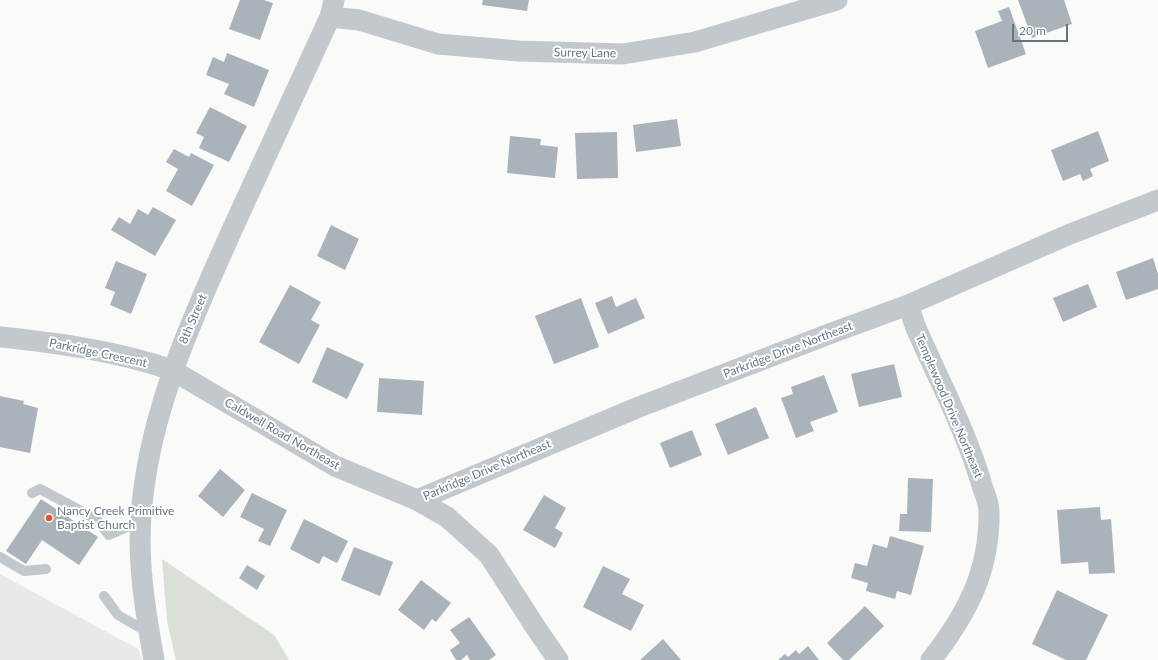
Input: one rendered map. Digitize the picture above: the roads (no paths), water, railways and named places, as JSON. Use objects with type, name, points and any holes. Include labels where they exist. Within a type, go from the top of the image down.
[{"type":"street","name":"Surrey Lane","points":[[332,9],[359,20],[438,44],[518,51],[623,54],[695,42],[837,0]]},
{"type":"street","name":"8th Street","points":[[154,660],[141,574],[142,504],[154,437],[172,370],[220,258],[332,9]]},
{"type":"street","name":"Parkridge Drive Northeast","points":[[417,500],[638,407],[908,305],[1070,234],[1158,200]]},
{"type":"street","name":"Templewood Drive Northeast","points":[[908,305],[916,328],[975,461],[989,509],[986,555],[974,593],[954,631],[931,660]]},
{"type":"street","name":"Parkridge Crescent","points":[[0,337],[74,345],[172,370]]},
{"type":"street","name":"Caldwell Road Northeast","points":[[172,370],[188,378],[335,466],[417,500],[447,517],[489,555],[558,660]]},
{"type":"lane","points":[[32,492],[40,489],[96,519],[109,535],[141,521]]},
{"type":"lane","points":[[0,557],[24,571],[46,569]]},
{"type":"lane","points":[[104,596],[118,615],[149,633]]},
{"type":"place","name":"Nancy Creek Primitive Baptist Church","points":[[49,518]]}]
